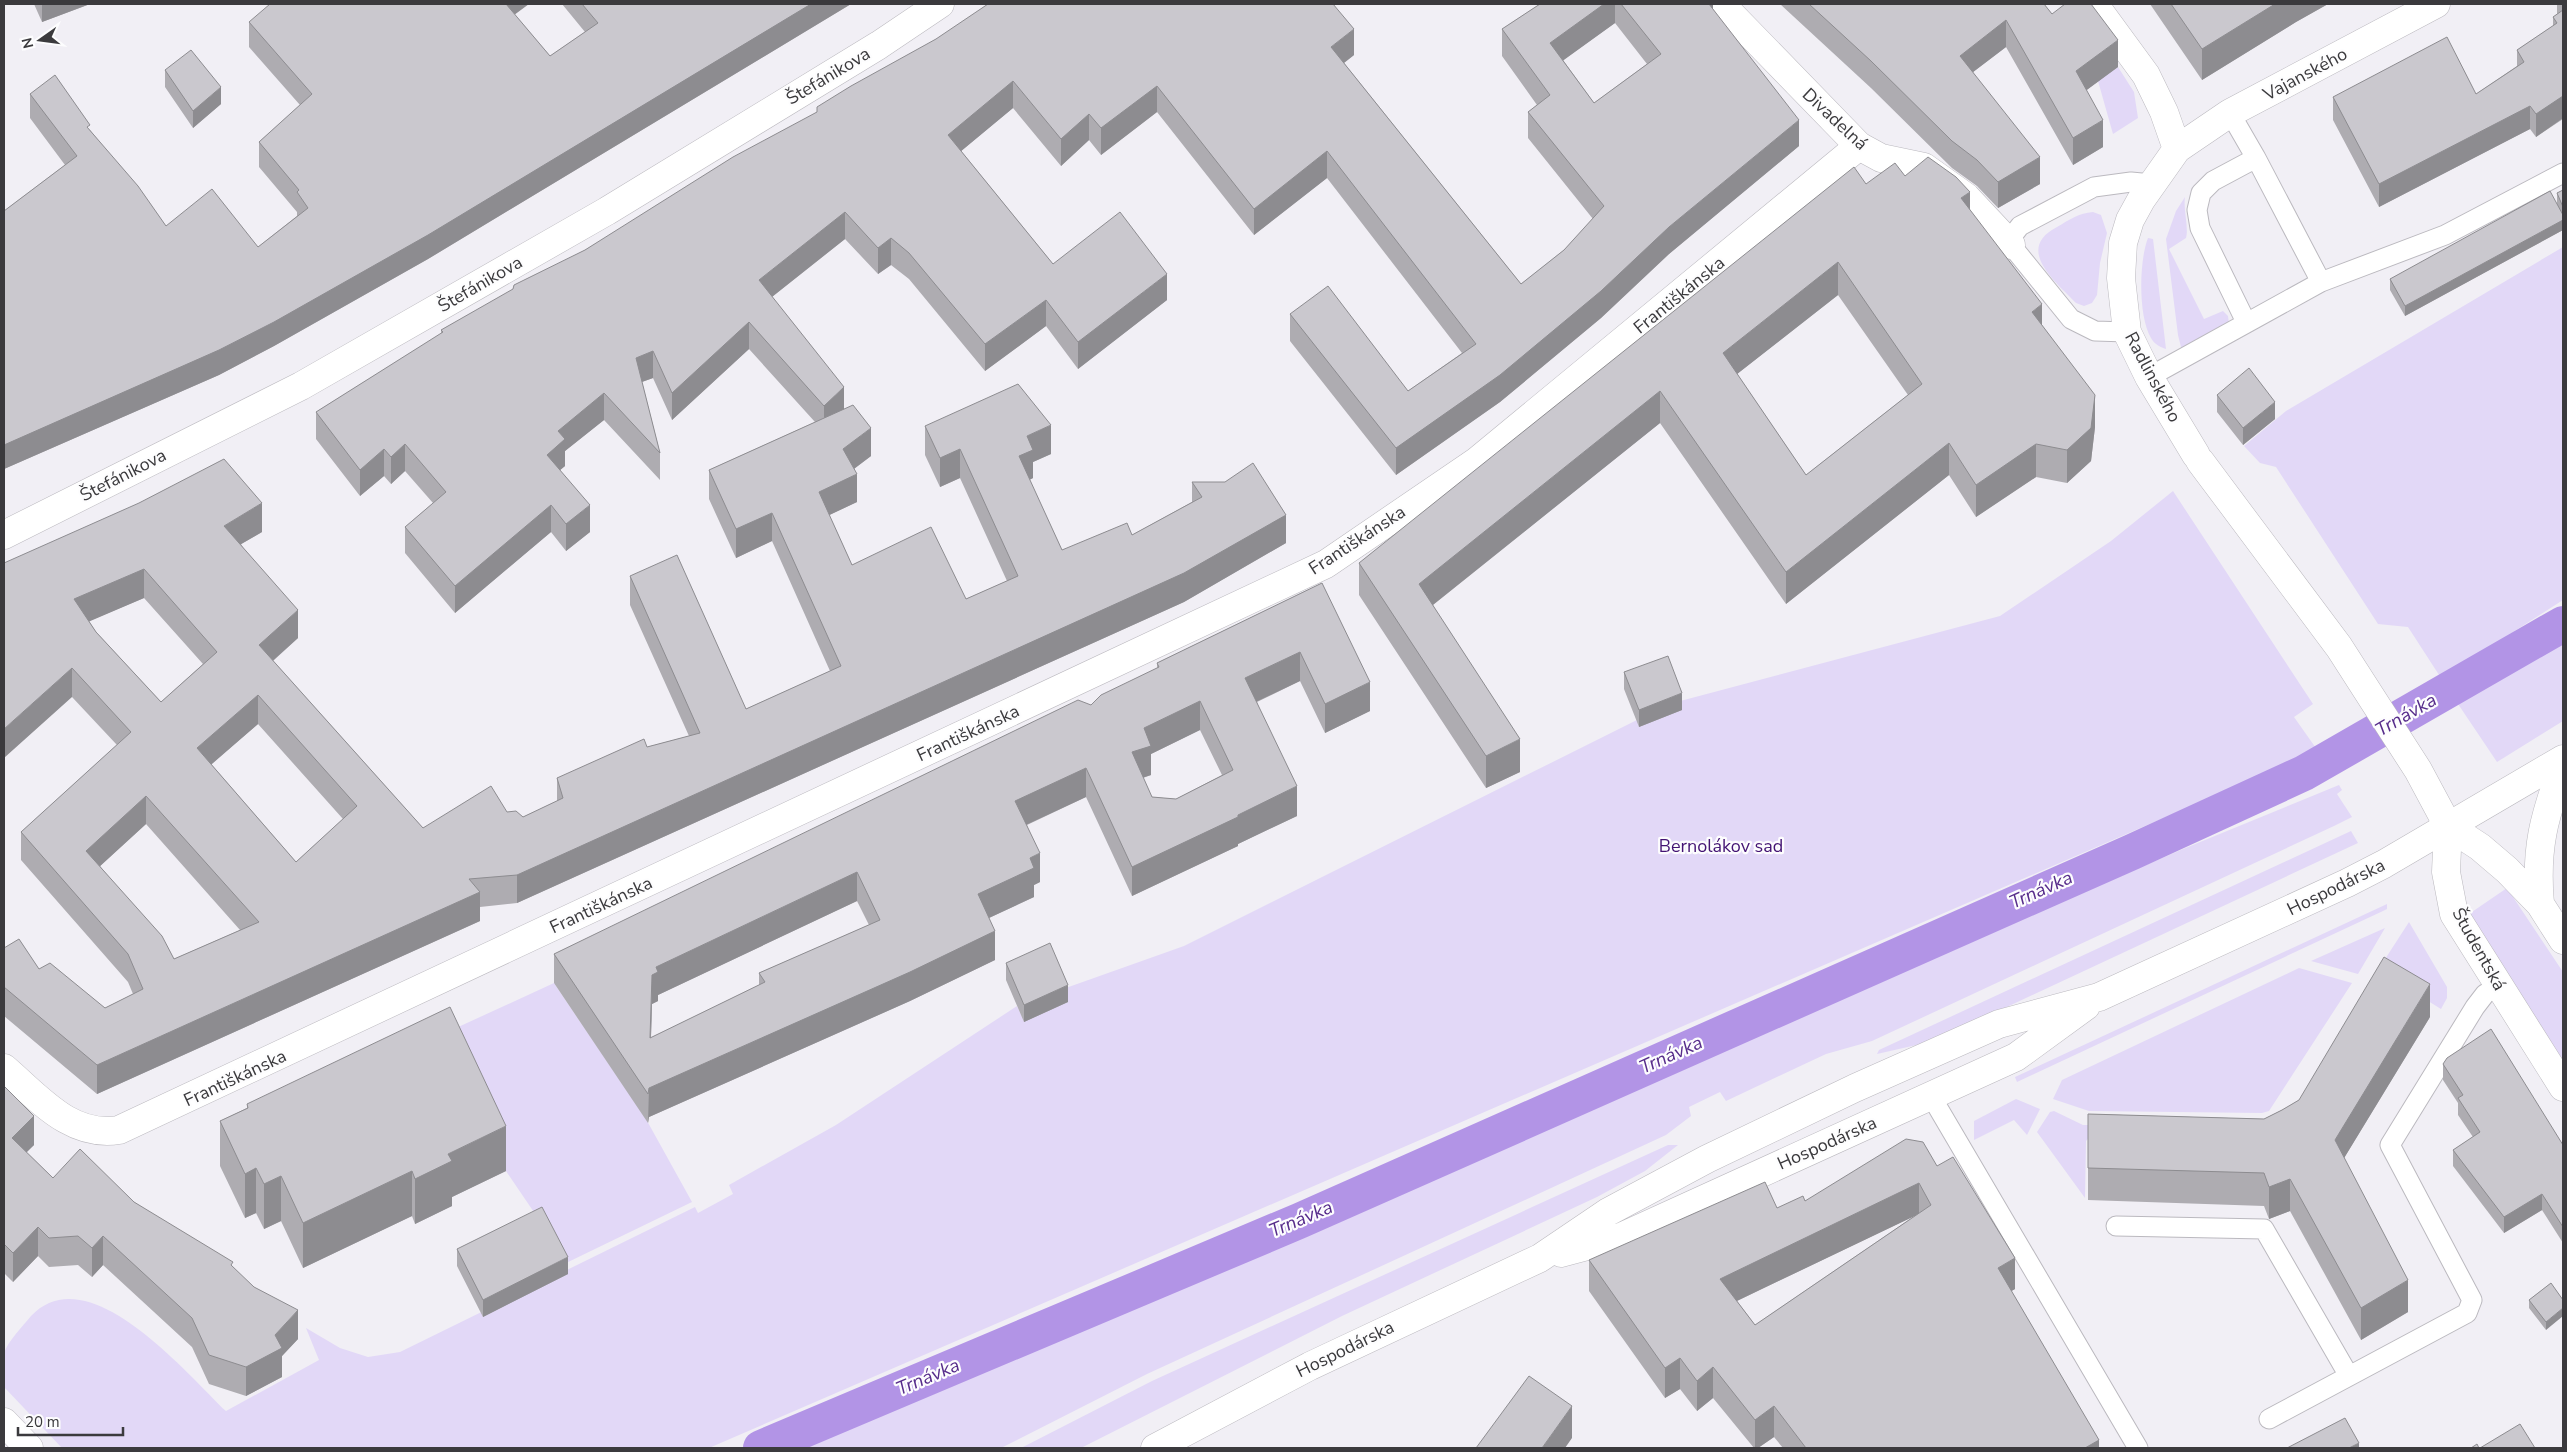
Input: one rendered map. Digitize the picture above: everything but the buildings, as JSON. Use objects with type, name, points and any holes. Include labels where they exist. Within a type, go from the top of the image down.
[{"type":"street","name":"Štefánikova","points":[[4,535],[301,386],[607,211],[879,45],[940,4]]},
{"type":"street","name":"Divadelná","points":[[1721,4],[1859,146],[1881,158],[1924,167],[1966,197],[2011,245]]},
{"type":"street","points":[[2094,4],[2146,75],[2164,112],[2177,149]]},
{"type":"street","name":"Vajanského","points":[[2177,149],[2230,113],[2436,4]]},
{"type":"street","name":"Františkánska","points":[[4,1068],[69,1123],[98,1131],[120,1130],[1326,564],[1477,461],[1859,146]]},
{"type":"street","name":"Radlinského","points":[[2177,149],[2152,184],[2130,220],[2123,243],[2121,278],[2127,332],[2149,377],[2198,458],[2308,604],[2413,763],[2448,826]]},
{"type":"street","name":"Hospodárska","points":[[1155,1448],[1310,1366],[1540,1258],[1608,1212],[1707,1159],[1855,1088],[2000,1024],[2099,997],[2347,883],[2384,864],[2563,759]]},
{"type":"street","points":[[2540,904],[2537,873],[2538,849],[2549,803],[2563,765]]},
{"type":"street","points":[[2448,826],[2480,846],[2507,870],[2540,904],[2563,940]]},
{"type":"street","name":"Študentská","points":[[2448,826],[2446,872],[2454,914],[2563,1087]]},
{"type":"street","name":"Hospodárska","points":[[1540,1258],[1621,1237],[2016,1057],[2099,997]]},
{"type":"street","points":[[4,1422],[29,1448]]},
{"type":"lane","points":[[2230,113],[2256,158],[2321,282]]},
{"type":"lane","points":[[2246,322],[2200,228],[2197,210],[2201,193],[2214,181],[2256,158]]},
{"type":"lane","points":[[2149,377],[2321,282],[2445,235],[2563,173]]},
{"type":"lane","points":[[2127,332],[2095,331],[2071,319],[2011,245],[2013,235],[2020,226],[2094,187],[2131,182],[2152,184]]},
{"type":"lane","points":[[2269,1419],[2467,1313],[2472,1300],[2390,1145],[2475,1007],[2485,994],[2498,986]]},
{"type":"lane","points":[[1931,1096],[2138,1448]]},
{"type":"lane","points":[[2116,1226],[2264,1229],[2349,1376]]},
{"type":"green space","points":[[2118,67],[2134,92],[2138,118],[2113,134],[2098,81]]},
{"type":"green space","points":[[2185,197],[2186,238],[2169,249],[2204,319],[2223,311],[2228,316],[2229,324],[2182,351],[2178,335],[2166,239],[2176,211]]},
{"type":"green space","points":[[2093,212],[2101,215],[2107,233],[2100,263],[2097,295],[2092,303],[2084,306],[2076,303],[2050,276],[2039,255],[2039,245],[2045,236],[2070,219]]},
{"type":"green space","points":[[2148,238],[2153,239],[2166,349],[2157,345],[2152,340],[2144,316],[2141,288],[2143,260]]},
{"type":"green space","points":[[2563,247],[2563,600],[2441,678],[2408,627],[2378,624],[2276,467],[2260,463],[2244,446],[2286,411]]},
{"type":"green space","name":"Bernolákov sad","points":[[2173,491],[2313,704],[2294,717],[2318,751],[709,1448],[62,1448],[4,1387],[3,1357],[6,1348],[31,1316],[54,1301],[80,1300],[107,1309],[135,1327],[162,1349],[226,1411],[319,1360],[306,1328],[340,1348],[368,1357],[400,1352],[695,1207],[698,1213],[733,1194],[729,1185],[836,1125],[1017,1006],[1024,1021],[1068,1002],[1063,989],[1184,946],[1669,704],[2000,616],[2111,541]]},
{"type":"green space","points":[[2563,638],[2563,721],[2497,762],[2456,701]]},
{"type":"green space","points":[[2339,785],[2342,790],[2337,794],[2352,817],[2334,826],[1872,1041],[1826,1054],[1726,1101],[1720,1092],[1689,1107],[1691,1116],[1666,1135],[1147,1374],[1001,1448],[801,1448],[2183,849]]},
{"type":"green space","points":[[2351,831],[2358,843],[1934,1041],[1877,1054],[1879,1050]]},
{"type":"green space","points":[[2507,888],[2563,972],[2563,1067],[2466,916]]},
{"type":"green space","points":[[2387,904],[2387,909],[2383,911],[2017,1082],[2015,1077]]},
{"type":"green space","points":[[2409,922],[2447,987],[2447,998],[2441,1009],[2378,970]]},
{"type":"green space","points":[[2385,928],[2358,974],[2311,961]]},
{"type":"green space","points":[[2299,968],[2352,983],[2269,1111],[2262,1113],[2089,1111],[2053,1099],[2062,1080]]},
{"type":"green space","points":[[554,983],[646,1119],[692,1202],[564,1264],[542,1224],[506,1171],[443,1034]]},
{"type":"green space","points":[[2016,1099],[2040,1109],[2027,1135],[2014,1120],[1974,1140],[1974,1121]]},
{"type":"green space","points":[[2054,1111],[2083,1125],[2100,1125],[2086,1141],[2085,1198],[2037,1132],[2050,1112]]},
{"type":"green space","points":[[1668,1145],[1678,1145],[1645,1171],[1597,1197],[1342,1316],[1081,1448],[1021,1448],[1152,1381]]},
{"type":"waterway","name":"Trnávka","points":[[761,1448],[1299,1221],[2132,852],[2304,773],[2563,624]]}]
